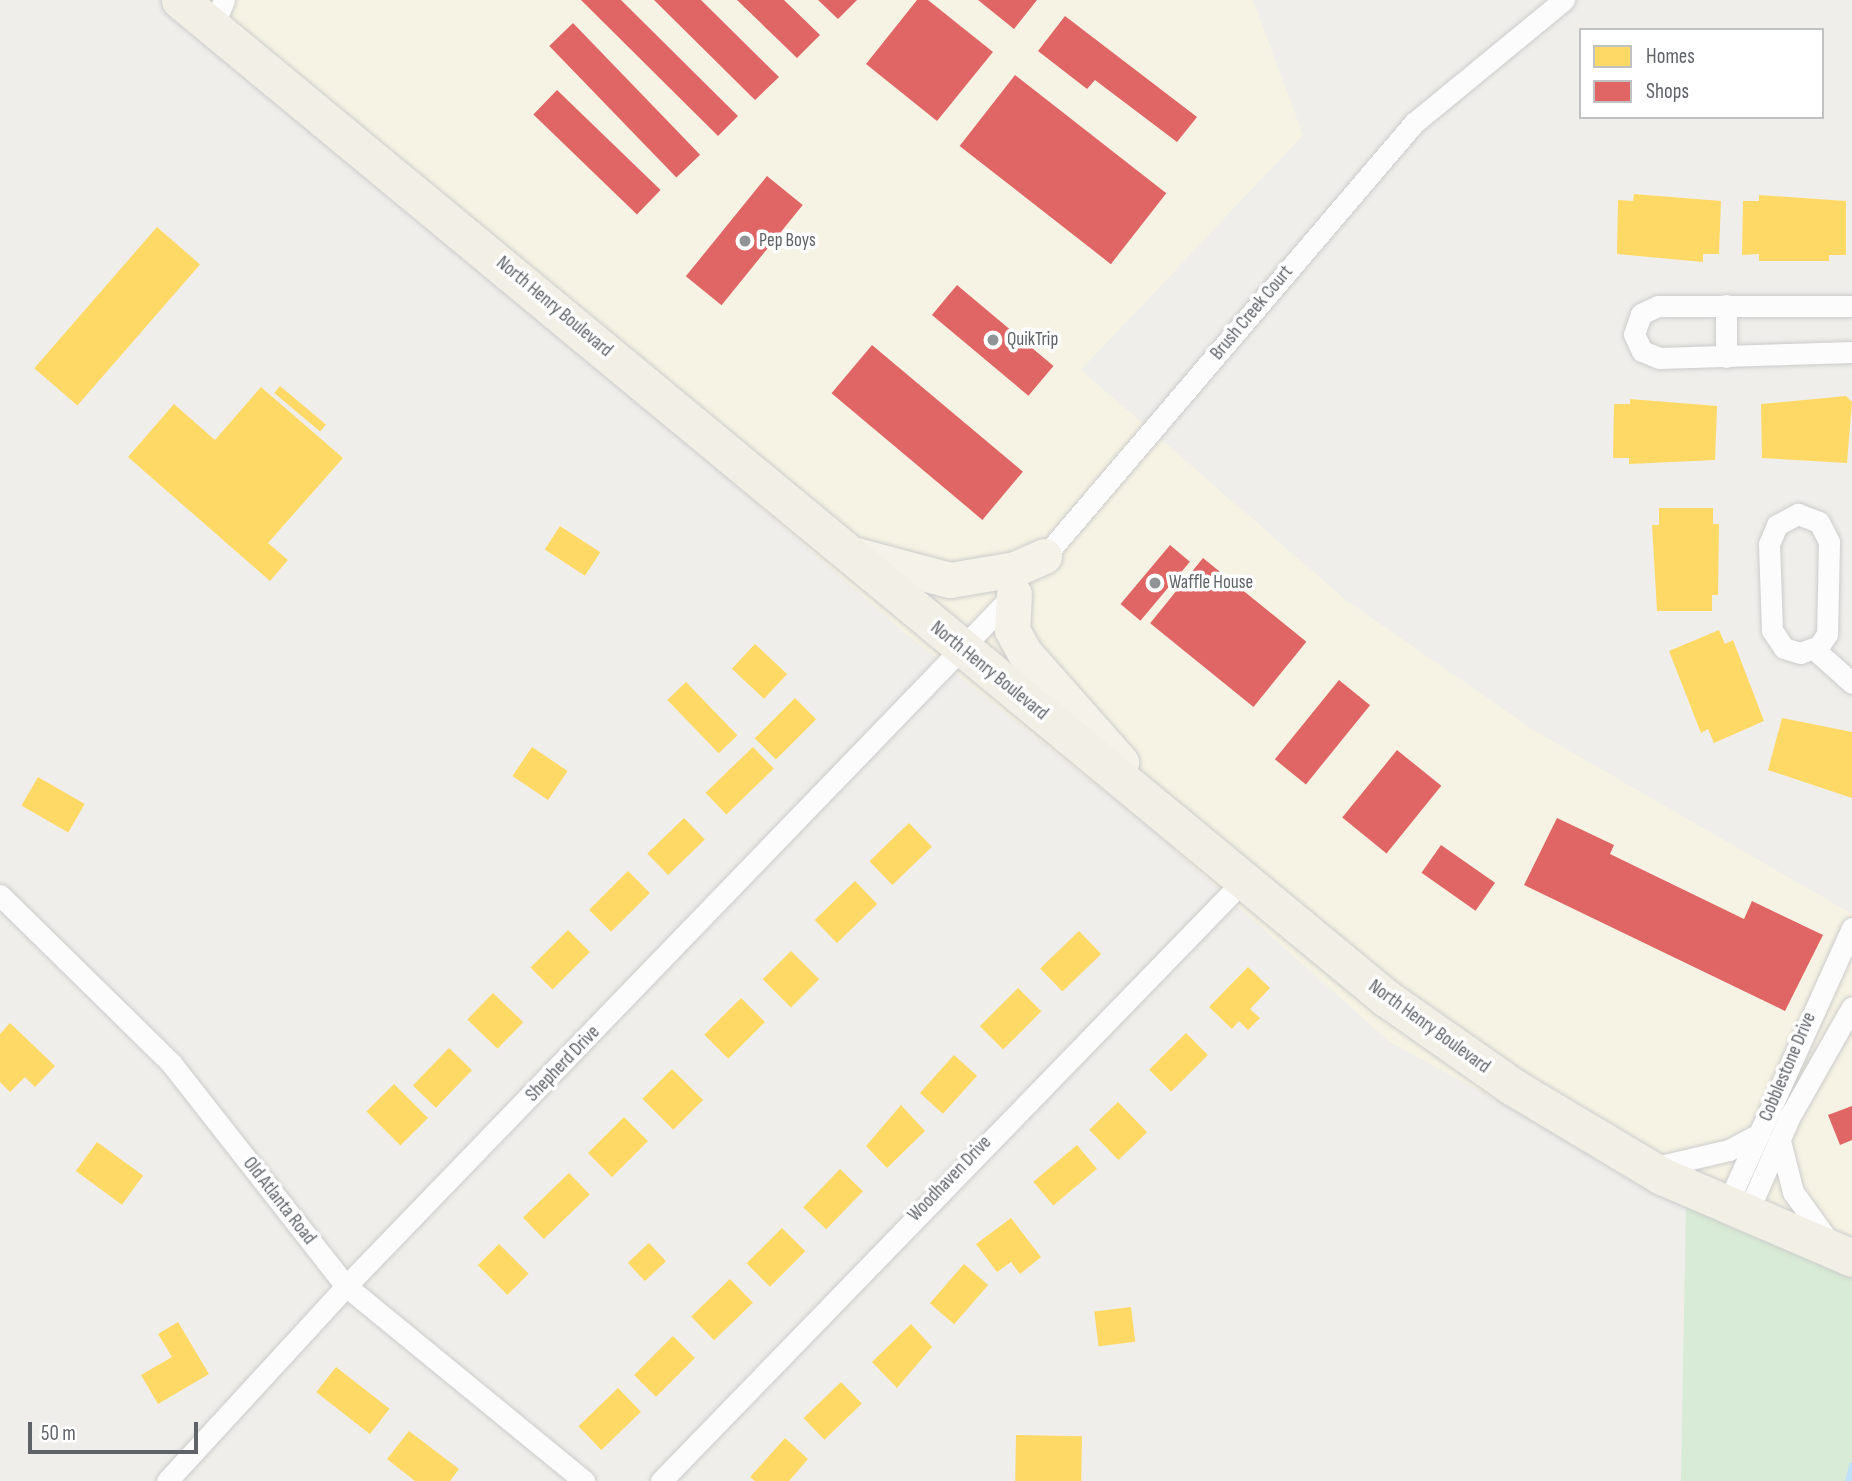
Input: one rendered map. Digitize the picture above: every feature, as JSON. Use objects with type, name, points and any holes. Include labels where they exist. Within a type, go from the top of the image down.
[{"type":"highway","name":"North Henry Boulevard","points":[[180,0],[218,13],[963,651],[1179,824],[1243,881],[1396,1005],[1513,1087],[1649,1169],[1736,1211],[1844,1255]]},
{"type":"main road","points":[[846,552],[950,580],[1015,569],[1044,556]]},
{"type":"main road","points":[[1014,594],[1012,630],[1024,652],[1179,824]]},
{"type":"street","name":"Brush Creek Court","points":[[963,651],[1414,123],[1564,0]]},
{"type":"street","points":[[1726,305],[1726,357]]},
{"type":"street","points":[[1852,306],[1653,307],[1639,317],[1634,334],[1653,357],[1852,352]]},
{"type":"street","points":[[1814,649],[1829,625],[1829,542],[1819,522],[1798,514],[1782,520],[1770,538],[1771,627],[1790,651],[1814,649],[1852,683]]},
{"type":"street","name":"Shepherd Drive","points":[[167,1481],[346,1286],[963,651]]},
{"type":"street","name":"Woodhaven Drive","points":[[661,1481],[1243,881]]},
{"type":"street","name":"Old Atlanta Road","points":[[0,895],[171,1063],[346,1286],[584,1481]]},
{"type":"street","name":"Cobblestone Drive","points":[[1736,1211],[1781,1112],[1852,928]]},
{"type":"street","name":"Cobblestone Drive","points":[[1781,1112],[1852,1007]]},
{"type":"street","points":[[1649,1169],[1729,1150],[1770,1136],[1793,1192],[1844,1255]]},
{"type":"shaded area","points":[[180,0],[1253,0],[1303,135],[1081,370],[1347,601],[1535,731],[1852,914],[1852,1273],[1729,1227],[1390,1042],[1150,828],[905,633]]},
{"type":"green space","points":[[1686,1203],[1729,1227],[1852,1273],[1852,1481],[1681,1481]]},
{"type":"building: Homes","points":[[1634,194],[1721,201],[1719,254],[1703,254],[1703,262],[1617,254],[1618,200],[1633,201]]},
{"type":"building: Homes","points":[[1759,195],[1846,201],[1846,255],[1829,255],[1829,261],[1759,261],[1759,254],[1742,255],[1743,201],[1759,201]]},
{"type":"building: Homes","points":[[157,227],[200,264],[77,406],[34,368]]},
{"type":"building: Homes","points":[[280,386],[326,425],[320,431],[274,393]]},
{"type":"building: Homes","points":[[261,387],[343,458],[268,543],[288,560],[270,581],[128,457],[174,404],[215,440]]},
{"type":"building: Homes","points":[[1846,396],[1852,402],[1847,463],[1762,458],[1761,404]]},
{"type":"building: Homes","points":[[1630,399],[1717,406],[1715,460],[1629,464],[1629,458],[1613,458],[1614,404],[1630,404]]},
{"type":"building: Homes","points":[[1659,508],[1713,508],[1713,524],[1719,524],[1718,595],[1712,595],[1712,611],[1657,611],[1652,525],[1659,525]]},
{"type":"building: Homes","points":[[560,526],[600,552],[585,576],[545,549]]},
{"type":"building: Homes","points":[[1719,630],[1725,644],[1733,640],[1764,721],[1714,743],[1708,729],[1701,733],[1669,651]]},
{"type":"building: Homes","points":[[755,644],[787,674],[764,699],[732,669]]},
{"type":"building: Homes","points":[[686,682],[737,735],[719,753],[667,700]]},
{"type":"building: Homes","points":[[795,698],[816,719],[776,760],[755,738]]},
{"type":"building: Homes","points":[[1782,718],[1852,732],[1852,798],[1768,770]]},
{"type":"building: Homes","points":[[532,747],[568,771],[548,800],[512,776]]},
{"type":"building: Homes","points":[[753,747],[774,769],[726,814],[706,793]]},
{"type":"building: Homes","points":[[38,777],[85,804],[68,833],[22,806]]},
{"type":"building: Homes","points":[[684,818],[705,840],[668,875],[647,853]]},
{"type":"building: Homes","points":[[909,823],[932,847],[892,885],[869,861]]},
{"type":"building: Homes","points":[[628,871],[650,893],[611,932],[589,910]]},
{"type":"building: Homes","points":[[855,881],[877,904],[837,943],[815,920]]},
{"type":"building: Homes","points":[[568,930],[590,952],[552,989],[531,967]]},
{"type":"building: Homes","points":[[1079,931],[1101,954],[1062,992],[1040,969]]},
{"type":"building: Homes","points":[[791,951],[819,979],[791,1008],[763,979]]},
{"type":"building: Homes","points":[[1248,967],[1270,988],[1250,1009],[1260,1018],[1248,1030],[1239,1021],[1232,1029],[1209,1007]]},
{"type":"building: Homes","points":[[1018,988],[1041,1011],[1003,1050],[980,1026]]},
{"type":"building: Homes","points":[[493,993],[523,1022],[498,1049],[467,1020]]},
{"type":"building: Homes","points":[[741,998],[765,1022],[728,1059],[704,1035]]},
{"type":"building: Homes","points":[[10,1023],[55,1066],[35,1087],[25,1077],[10,1092],[0,1082],[0,1034]]},
{"type":"building: Homes","points":[[1186,1033],[1208,1055],[1171,1092],[1149,1070]]},
{"type":"building: Homes","points":[[449,1048],[472,1070],[436,1108],[413,1085]]},
{"type":"building: Homes","points":[[954,1055],[977,1076],[943,1114],[920,1093]]},
{"type":"building: Homes","points":[[672,1069],[703,1100],[673,1130],[642,1099]]},
{"type":"building: Homes","points":[[394,1084],[428,1118],[400,1146],[366,1112]]},
{"type":"building: Homes","points":[[1118,1102],[1147,1132],[1118,1160],[1089,1130]]},
{"type":"building: Homes","points":[[901,1105],[925,1131],[887,1168],[866,1146]]},
{"type":"building: Homes","points":[[624,1117],[648,1141],[612,1177],[588,1153]]},
{"type":"building: Homes","points":[[97,1142],[143,1176],[122,1205],[76,1171]]},
{"type":"building: Homes","points":[[1077,1145],[1097,1169],[1053,1205],[1033,1182]]},
{"type":"building: Homes","points":[[840,1169],[863,1191],[826,1229],[803,1207]]},
{"type":"building: Homes","points":[[569,1173],[590,1195],[544,1239],[523,1217]]},
{"type":"building: Homes","points":[[1011,1218],[1041,1257],[1020,1274],[1011,1262],[997,1272],[976,1244]]},
{"type":"building: Homes","points":[[782,1228],[805,1251],[770,1287],[747,1263]]},
{"type":"building: Homes","points":[[649,1243],[666,1261],[645,1281],[628,1263]]},
{"type":"building: Homes","points":[[499,1244],[529,1274],[507,1295],[478,1265]]},
{"type":"building: Homes","points":[[964,1264],[988,1285],[954,1324],[930,1303]]},
{"type":"building: Homes","points":[[730,1279],[753,1303],[714,1340],[691,1317]]},
{"type":"building: Homes","points":[[1131,1307],[1135,1342],[1099,1346],[1094,1312]]},
{"type":"building: Homes","points":[[178,1322],[209,1374],[158,1404],[141,1375],[172,1357],[158,1334]]},
{"type":"building: Homes","points":[[911,1324],[932,1347],[897,1388],[872,1362]]},
{"type":"building: Homes","points":[[673,1336],[695,1358],[656,1397],[634,1375]]},
{"type":"building: Homes","points":[[336,1367],[390,1409],[370,1434],[316,1392]]},
{"type":"building: Homes","points":[[841,1382],[862,1404],[824,1440],[804,1418]]},
{"type":"building: Homes","points":[[618,1388],[641,1412],[601,1450],[578,1426]]},
{"type":"building: Homes","points":[[409,1431],[459,1469],[450,1481],[415,1481],[387,1459]]},
{"type":"building: Homes","points":[[1016,1435],[1082,1436],[1081,1481],[1015,1481]]},
{"type":"building: Homes","points":[[785,1438],[808,1459],[789,1481],[755,1481],[750,1477]]},
{"type":"building: Shops","points":[[581,0],[621,0],[738,116],[718,136]]},
{"type":"building: Shops","points":[[654,0],[701,0],[779,77],[755,100]]},
{"type":"building: Shops","points":[[737,0],[784,0],[820,35],[797,58]]},
{"type":"building: Shops","points":[[818,0],[857,0],[838,19]]},
{"type":"building: Shops","points":[[917,0],[928,0],[993,52],[937,121],[866,64]]},
{"type":"building: Shops","points":[[978,0],[1037,0],[1014,29]]},
{"type":"building: Shops","points":[[1065,16],[1197,117],[1177,142],[1095,80],[1087,89],[1038,51]]},
{"type":"building: Shops","points":[[573,23],[700,155],[676,178],[549,46]]},
{"type":"building: Shops","points":[[1015,75],[1166,193],[1111,264],[960,146]]},
{"type":"building: Shops","points":[[557,90],[661,190],[637,214],[533,114]]},
{"type":"building: Shops","name":"Pep Boys","points":[[767,176],[803,205],[722,305],[686,276]]},
{"type":"building: Shops","name":"QuikTrip","points":[[957,285],[1054,366],[1028,396],[932,315]]},
{"type":"building: Shops","points":[[872,345],[1023,472],[982,520],[832,393]]},
{"type":"building: Shops","name":"Waffle House","points":[[1170,545],[1190,562],[1140,621],[1121,604]]},
{"type":"building: Shops","points":[[1203,558],[1306,642],[1253,707],[1150,623]]},
{"type":"building: Shops","points":[[1339,680],[1370,705],[1306,784],[1275,759]]},
{"type":"building: Shops","points":[[1397,750],[1441,786],[1387,853],[1342,818]]},
{"type":"building: Shops","points":[[1557,818],[1614,845],[1610,854],[1744,919],[1752,901],[1823,935],[1785,1011],[1524,885]]},
{"type":"building: Shops","points":[[1441,845],[1495,883],[1476,911],[1421,873]]},
{"type":"building: Shops","points":[[1852,1106],[1852,1140],[1840,1145],[1828,1115]]},
{"type":"waterway","points":[[1848,1481],[1852,1465]]},
{"type":"place","name":"Pep Boys","points":[[745,241]]},
{"type":"place","name":"QuikTrip","points":[[993,340]]},
{"type":"place","name":"Waffle House","points":[[1155,583]]}]
